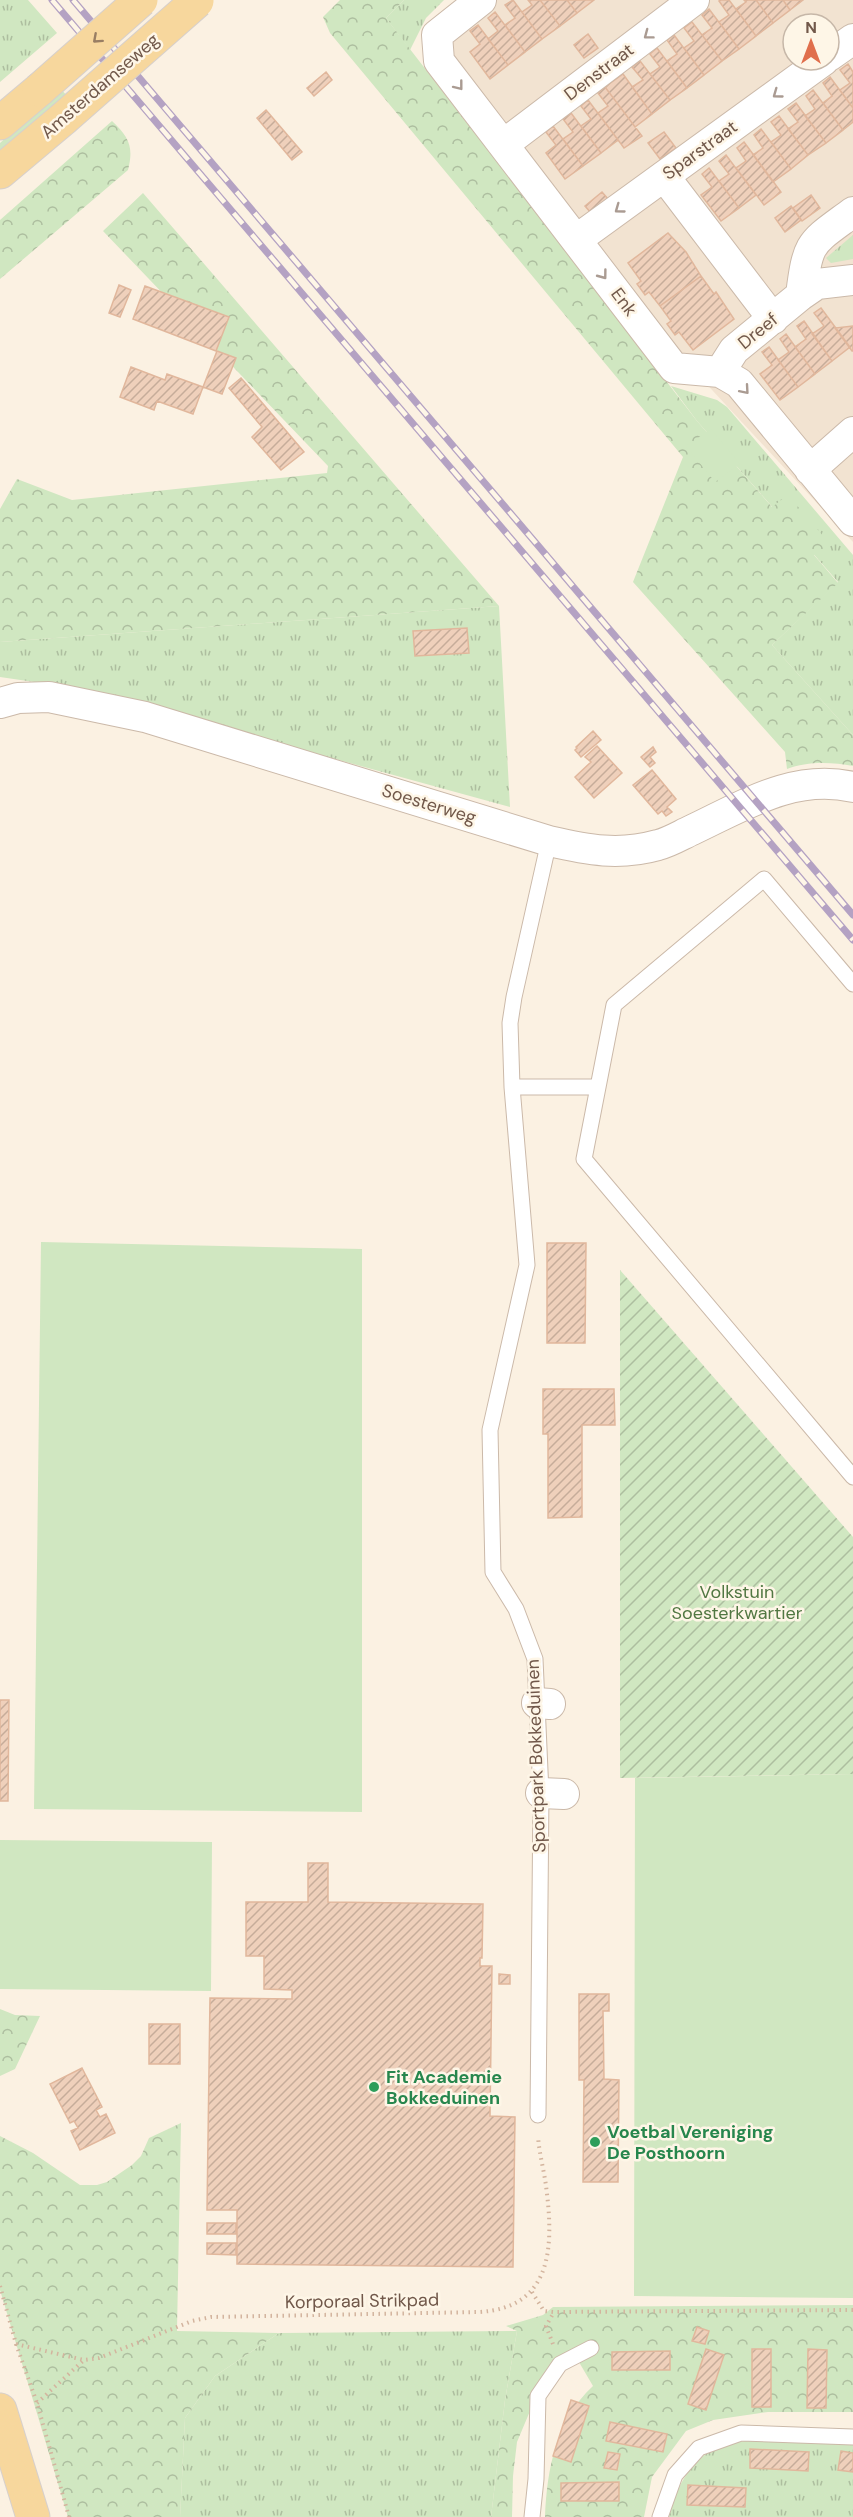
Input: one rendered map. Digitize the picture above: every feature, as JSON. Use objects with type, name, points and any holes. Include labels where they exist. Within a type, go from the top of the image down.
[{"type":"main road","name":"Amsterdamseweg","points":[[0,123],[141,0]]},
{"type":"main road","name":"Amsterdamseweg","points":[[0,172],[198,1]]},
{"type":"main road","points":[[0,2410],[33,2517]]},
{"type":"street","name":"Enk","points":[[481,0],[437,35],[439,61],[674,368],[720,372]]},
{"type":"street","name":"Denstraat","points":[[504,144],[694,0]]},
{"type":"street","name":"Sparstraat","points":[[576,240],[807,72]]},
{"type":"street","points":[[664,176],[773,319]]},
{"type":"street","points":[[801,295],[805,259],[813,242],[853,212]]},
{"type":"street","name":"Dreef","points":[[720,372],[734,350],[801,295],[817,285],[853,280]]},
{"type":"street","points":[[720,372],[739,383],[853,521]]},
{"type":"street","points":[[810,470],[853,432]]},
{"type":"street","name":"Soesterweg","points":[[0,703],[49,697],[145,717],[549,841],[593,851],[626,851],[661,845],[739,807],[790,786],[818,783],[853,787]]},
{"type":"lane","name":"Sportpark Bokkeduinen","points":[[538,2115],[552,1793],[536,1659],[516,1609],[493,1572],[490,1430],[527,1265],[512,1087],[510,1023],[513,997],[549,841]]},
{"type":"lane","points":[[853,984],[764,879],[614,1005],[584,1159],[853,1477]]},
{"type":"lane","points":[[512,1087],[598,1087]]},
{"type":"lane","points":[[532,2517],[536,2479],[538,2396],[560,2364],[591,2348]]},
{"type":"lane","points":[[660,2517],[675,2475],[699,2448],[741,2433],[853,2437]]},
{"type":"path","points":[[538,2115],[538,2142],[546,2189],[548,2231],[545,2270],[532,2292],[544,2311],[853,2310]]},
{"type":"path","points":[[0,2286],[16,2344],[37,2403],[69,2517]]},
{"type":"path","name":"Korporaal Strikpad","points":[[16,2344],[84,2360],[99,2358],[192,2322],[211,2317],[495,2311],[519,2303],[532,2292]]},
{"type":"path","points":[[554,2312],[546,2326],[560,2364]]},
{"type":"path","points":[[37,2403],[84,2360]]},
{"type":"shaded area","points":[[479,0],[853,0],[853,542],[700,377],[431,38]]},
{"type":"green space","points":[[0,0],[28,0],[57,33],[0,82]]},
{"type":"green space","points":[[340,0],[404,0],[386,18],[697,421],[772,507],[788,495],[830,544],[814,555],[838,583],[772,645],[853,735],[853,766],[820,763],[787,769],[785,752],[633,582],[683,457],[330,33],[323,17]]},
{"type":"green space","points":[[404,0],[444,0],[426,18],[410,50],[386,18]]},
{"type":"green space","points":[[61,89],[67,96],[0,155],[0,143]]},
{"type":"green space","points":[[112,121],[123,132],[129,143],[128,170],[0,279],[0,220]]},
{"type":"green space","points":[[143,193],[499,606],[0,642],[0,509],[17,479],[72,500],[327,473],[328,466],[103,231]]},
{"type":"green space","points":[[853,235],[853,259],[831,263],[826,258]]},
{"type":"green space","points":[[671,386],[717,400],[727,407],[853,555],[853,735],[772,645],[838,582],[697,421]]},
{"type":"green space","points":[[711,429],[740,464],[715,482],[686,446]]},
{"type":"green space","points":[[499,606],[510,807],[113,698],[0,677],[0,642]]},
{"type":"green space","points":[[41,1242],[362,1249],[362,1812],[34,1809]]},
{"type":"green space","name":"Volkstuin Soesterkwartier","points":[[620,1270],[853,1537],[853,1774],[620,1778]]},
{"type":"green space","points":[[853,1774],[853,2298],[634,2296],[635,1778]]},
{"type":"green space","points":[[0,1840],[212,1842],[211,1991],[0,1989]]},
{"type":"green space","points":[[0,2009],[15,2015],[40,2016],[15,2069],[0,2076]]},
{"type":"green space","points":[[181,2123],[177,2331],[279,2333],[215,2376],[185,2418],[180,2517],[68,2517],[0,2290],[0,2136],[33,2153],[80,2185],[97,2185],[107,2182],[132,2165],[141,2156],[149,2138]]},
{"type":"green space","points":[[853,2305],[853,2412],[768,2412],[713,2420],[686,2431],[652,2477],[644,2517],[545,2517],[548,2481],[556,2446],[570,2414],[593,2386],[576,2357],[538,2392],[517,2442],[512,2517],[491,2517],[505,2400],[517,2331],[506,2326],[543,2315],[553,2307]]},
{"type":"green space","points":[[517,2331],[505,2400],[491,2517],[180,2517],[185,2418],[215,2376],[279,2333]]},
{"type":"green space","points":[[853,2432],[853,2517],[669,2517],[674,2499],[687,2474],[706,2454],[718,2448],[754,2439]]},
{"type":"building","points":[[513,0],[542,39],[525,52],[505,25],[515,18],[505,5]]},
{"type":"building","points":[[528,0],[540,0],[560,26],[542,39],[522,12],[532,5]]},
{"type":"building","points":[[540,0],[567,0],[577,13],[560,26]]},
{"type":"building","points":[[567,0],[594,0],[577,13]]},
{"type":"building","points":[[729,0],[756,36],[739,49],[719,22],[729,15],[719,1]]},
{"type":"building","points":[[744,0],[756,0],[773,23],[756,36],[736,9],[746,2]]},
{"type":"building","points":[[756,0],[783,0],[790,10],[781,12],[781,17],[773,23]]},
{"type":"building","points":[[783,0],[803,0],[790,10]]},
{"type":"building","points":[[709,9],[739,49],[722,61],[702,35],[712,28],[702,15]]},
{"type":"building","points":[[495,12],[525,52],[508,65],[488,39],[498,31],[488,18]]},
{"type":"building","points":[[692,22],[722,61],[704,75],[684,48],[694,41],[684,28]]},
{"type":"building","points":[[478,25],[508,65],[490,79],[470,52],[480,44],[470,31]]},
{"type":"building","points":[[588,34],[598,48],[584,58],[574,45]]},
{"type":"building","points":[[674,35],[704,75],[687,88],[667,61],[677,54],[667,40]]},
{"type":"building","points":[[657,48],[687,88],[670,100],[650,74],[660,67],[650,54]]},
{"type":"building","points":[[640,61],[670,100],[652,114],[632,87],[643,80],[632,67]]},
{"type":"building","points":[[848,64],[853,72],[853,108],[840,90],[850,83],[841,69]]},
{"type":"building","points":[[326,72],[332,80],[314,96],[307,88]]},
{"type":"building","points":[[623,74],[652,114],[635,127],[605,87]]},
{"type":"building","points":[[830,77],[853,108],[853,122],[843,130],[823,103],[832,96],[823,83]]},
{"type":"building","points":[[605,87],[642,136],[624,148],[598,113],[608,106],[598,93]]},
{"type":"building","points":[[813,90],[843,130],[826,143],[805,116],[815,109],[806,96]]},
{"type":"building","points":[[588,100],[618,140],[601,153],[581,126],[591,119],[581,106]]},
{"type":"building","points":[[796,103],[826,143],[808,155],[788,129],[798,122],[788,109]]},
{"type":"building","points":[[266,110],[302,152],[292,160],[257,118]]},
{"type":"building","points":[[571,113],[601,153],[583,166],[563,139],[573,132],[563,119]]},
{"type":"building","points":[[779,116],[808,155],[791,169],[771,142],[781,135],[771,122]]},
{"type":"building","points":[[553,126],[583,166],[565,179],[546,153],[556,145],[546,132]]},
{"type":"building","points":[[761,129],[791,169],[773,182],[753,155],[763,148],[754,135]]},
{"type":"building","points":[[664,132],[676,148],[660,159],[648,143]]},
{"type":"building","points":[[744,142],[781,192],[764,205],[736,168],[746,161],[737,148]]},
{"type":"building","points":[[726,155],[756,195],[739,208],[719,181],[729,174],[719,161]]},
{"type":"building","points":[[709,168],[739,208],[721,221],[701,195],[712,187],[702,174]]},
{"type":"building","points":[[602,192],[608,199],[591,213],[585,206]]},
{"type":"building","points":[[811,195],[820,208],[802,221],[793,208]]},
{"type":"building","points":[[791,206],[801,220],[785,232],[775,218]]},
{"type":"building","points":[[668,233],[686,252],[701,276],[660,306],[649,292],[645,295],[637,284],[641,281],[628,263]]},
{"type":"building","points":[[701,276],[714,294],[716,292],[734,319],[693,350],[679,332],[675,335],[667,324],[671,321],[660,306]]},
{"type":"building","points":[[119,285],[131,290],[120,317],[109,313]]},
{"type":"building","points":[[145,286],[229,317],[216,351],[133,319]]},
{"type":"building","points":[[821,308],[850,347],[832,361],[812,334],[824,326],[814,313]]},
{"type":"building","points":[[804,321],[832,361],[815,374],[795,347],[806,339],[797,326]]},
{"type":"building","points":[[853,326],[853,351],[852,351],[835,328]]},
{"type":"building","points":[[786,334],[815,374],[798,387],[778,360],[789,352],[780,339]]},
{"type":"building","points":[[769,347],[798,387],[780,400],[760,374],[772,365],[762,352]]},
{"type":"building","points":[[217,351],[236,358],[222,394],[203,387]]},
{"type":"building","points":[[131,367],[165,380],[167,374],[203,387],[193,414],[157,401],[154,410],[120,397]]},
{"type":"building","points":[[241,378],[304,452],[281,470],[252,437],[262,427],[229,388]]},
{"type":"building","points":[[467,628],[469,653],[415,656],[413,631]]},
{"type":"building","points":[[593,731],[601,740],[581,757],[575,750],[576,747]]},
{"type":"building","points":[[597,746],[622,773],[594,798],[575,777],[591,762],[585,757]]},
{"type":"building","points":[[653,747],[656,752],[650,757],[655,763],[650,767],[641,757]]},
{"type":"building","points":[[652,770],[676,799],[667,807],[672,812],[666,816],[662,811],[658,814],[633,785]]},
{"type":"building","points":[[547,1243],[586,1243],[585,1343],[547,1343]]},
{"type":"building","points":[[543,1389],[614,1389],[615,1425],[582,1425],[582,1517],[548,1518],[548,1434],[543,1434]]},
{"type":"building","points":[[0,1700],[9,1700],[8,1801],[0,1801]]},
{"type":"building","points":[[308,1863],[328,1863],[328,1902],[483,1904],[480,1966],[492,1966],[490,2116],[515,2117],[513,2267],[237,2264],[237,2210],[207,2210],[210,1998],[292,1999],[292,1990],[264,1989],[264,1956],[246,1956],[246,1902],[308,1902]]},
{"type":"building","points":[[499,1974],[510,1975],[510,1984],[499,1984]]},
{"type":"building","points":[[579,1994],[609,1994],[609,2011],[603,2011],[604,2079],[619,2080],[618,2182],[583,2182],[584,2080],[579,2080]]},
{"type":"building","points":[[149,2024],[180,2024],[180,2064],[149,2064]]},
{"type":"building","points":[[82,2068],[102,2107],[96,2110],[100,2117],[106,2114],[115,2133],[80,2150],[71,2131],[78,2128],[74,2121],[70,2123],[50,2084]]},
{"type":"building","points":[[207,2223],[236,2223],[236,2234],[207,2234]]},
{"type":"building","points":[[207,2243],[236,2243],[236,2255],[207,2254]]},
{"type":"building","points":[[697,2327],[709,2331],[705,2344],[692,2341]]},
{"type":"building","points":[[706,2349],[724,2355],[706,2410],[688,2404]]},
{"type":"building","points":[[752,2349],[771,2349],[771,2407],[752,2407]]},
{"type":"building","points":[[808,2349],[827,2350],[826,2408],[807,2408]]},
{"type":"building","points":[[670,2351],[670,2370],[612,2370],[612,2352]]},
{"type":"building","points":[[571,2400],[589,2406],[571,2462],[553,2456]]},
{"type":"building","points":[[610,2422],[667,2434],[663,2452],[606,2441]]},
{"type":"building","points":[[750,2449],[809,2452],[808,2471],[750,2468]]},
{"type":"building","points":[[841,2451],[853,2453],[853,2472],[838,2470]]},
{"type":"building","points":[[608,2452],[620,2454],[617,2470],[604,2468]]},
{"type":"building","points":[[619,2482],[619,2501],[561,2501],[561,2483]]},
{"type":"building","points":[[688,2485],[746,2488],[745,2507],[687,2505]]},
{"type":"railway","points":[[52,0],[853,940]]},
{"type":"railway","points":[[73,0],[853,915]]},
{"type":"place","name":"Fit Academie Bokkeduinen","points":[[374,2087]]},
{"type":"place","name":"Voetbal Vereniging De Posthoorn","points":[[595,2142]]}]
